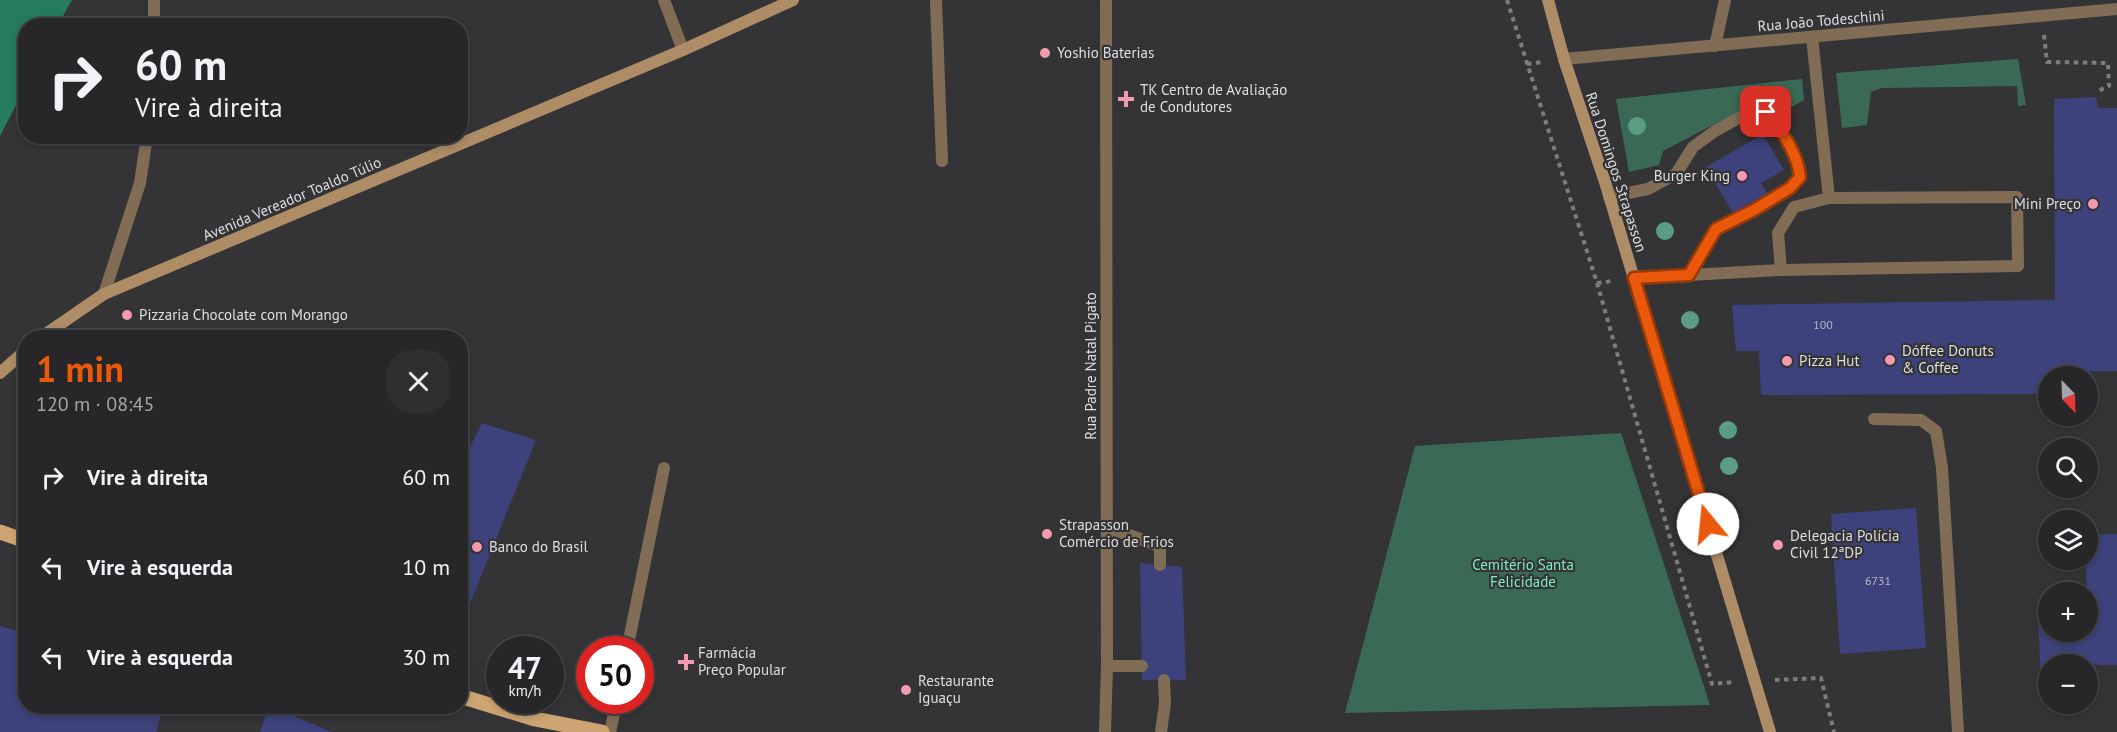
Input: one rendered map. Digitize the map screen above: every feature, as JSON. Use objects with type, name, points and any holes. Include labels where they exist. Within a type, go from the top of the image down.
[{"type":"main road","name":"Avenida Vereador Toaldo Túlio","points":[[468,141],[683,50],[793,0]]},
{"type":"main road","name":"Rua Domingos Strapasson","points":[[1548,0],[1564,59],[1610,197],[1770,732]]},
{"type":"main road","name":"Avenida Vereador Toaldo Túlio","points":[[52,330],[104,294],[460,144]]},
{"type":"main road","points":[[0,373],[18,357]]},
{"type":"main road","points":[[0,532],[18,538]]},
{"type":"main road","points":[[468,698],[535,719],[602,732]]},
{"type":"street","points":[[154,0],[154,18]]},
{"type":"street","points":[[664,0],[683,50]]},
{"type":"street","points":[[936,0],[942,161]]},
{"type":"street","name":"Rua Padre Natal Pigato","points":[[1105,732],[1107,666],[1106,0]]},
{"type":"street","points":[[1715,46],[1725,0]]},
{"type":"street","name":"Rua João Todeschini","points":[[1564,59],[2117,9]]},
{"type":"street","points":[[1812,37],[1829,198]]},
{"type":"street","points":[[1610,197],[1648,189],[1676,174],[1693,147],[1715,131],[1754,110],[1766,112],[1777,124],[1799,166],[1800,177],[1790,188],[1716,229],[1689,275]]},
{"type":"street","points":[[104,294],[140,183],[146,144]]},
{"type":"street","points":[[1634,278],[1781,270],[2018,266],[2017,197],[1829,198],[1794,207],[1778,233],[1781,270]]},
{"type":"street","points":[[1874,419],[1921,420],[1936,431],[1942,468],[1958,732]]},
{"type":"street","points":[[630,636],[664,468]]},
{"type":"street","points":[[1107,527],[1160,546],[1160,566]]},
{"type":"street","points":[[1107,666],[1142,666]]},
{"type":"street","points":[[1161,732],[1165,703],[1164,680]]},
{"type":"street","points":[[610,732],[614,714]]},
{"type":"path","points":[[1507,0],[1597,283],[1712,684],[1821,678],[1834,732]]},
{"type":"path","points":[[2041,16],[2047,62],[2108,63],[2109,86],[2096,92]]},
{"type":"green space","points":[[0,0],[72,0],[62,18],[18,18],[18,101],[0,136]]},
{"type":"green space","points":[[2018,59],[2026,105],[2018,106],[2017,86],[1882,88],[1871,92],[1867,125],[1842,128],[1836,73]]},
{"type":"green space","points":[[1802,79],[1804,100],[1775,116],[1749,106],[1663,151],[1659,165],[1629,172],[1616,99]]},
{"type":"green space","name":"Cemitério Santa Felicidade","points":[[1621,433],[1710,705],[1345,713],[1415,446]]},
{"type":"building","points":[[2096,97],[2098,108],[2117,108],[2117,371],[2098,371],[2098,366],[2038,366],[2038,394],[1761,395],[1759,351],[1736,351],[1732,305],[2055,300],[2054,99]]},
{"type":"building","name":"Burger King","points":[[1763,134],[1784,170],[1761,183],[1768,195],[1734,215],[1706,167]]},
{"type":"building","name":"Banco do Brasil","points":[[482,423],[536,440],[468,609],[468,451]]},
{"type":"building","points":[[1916,508],[1926,648],[1840,654],[1831,514]]},
{"type":"building","points":[[2117,534],[2117,665],[2098,665],[2098,654],[2040,654],[2039,642],[2098,642],[2098,582],[2087,582],[2086,570],[2098,570],[2098,535]]},
{"type":"building","points":[[1140,563],[1182,567],[1186,680],[1142,680]]},
{"type":"building","points":[[0,626],[18,632],[18,714],[161,714],[156,732],[0,732]]},
{"type":"building","points":[[266,714],[288,714],[332,732],[260,732]]},
{"type":"place","name":"Yoshio Baterias","points":[[1045,53]]},
{"type":"place","name":"TK Centro de Avaliação de Condutores","points":[[1126,99]]},
{"type":"place","name":"Burger King","points":[[1742,176]]},
{"type":"place","name":"Mini Preço","points":[[2093,204]]},
{"type":"place","name":"Pizzaria Chocolate com Morango","points":[[127,315]]},
{"type":"place","name":"Dóffee Donuts & Coffee","points":[[1890,360]]},
{"type":"place","name":"Pizza Hut","points":[[1787,361]]},
{"type":"place","name":"Strapasson Comércio de Frios","points":[[1047,534]]},
{"type":"place","name":"Delegacia Polícia Civil 12ªDP","points":[[1778,545]]},
{"type":"place","name":"Banco do Brasil","points":[[477,547]]},
{"type":"place","name":"Farmácia Preço Popular","points":[[686,662]]},
{"type":"place","name":"Restaurante Iguaçu","points":[[906,690]]},
{"type":"route","points":[[1708,524],[1634,278],[1689,275],[1716,229],[1790,188],[1800,177],[1799,166],[1777,124],[1766,112]]}]
